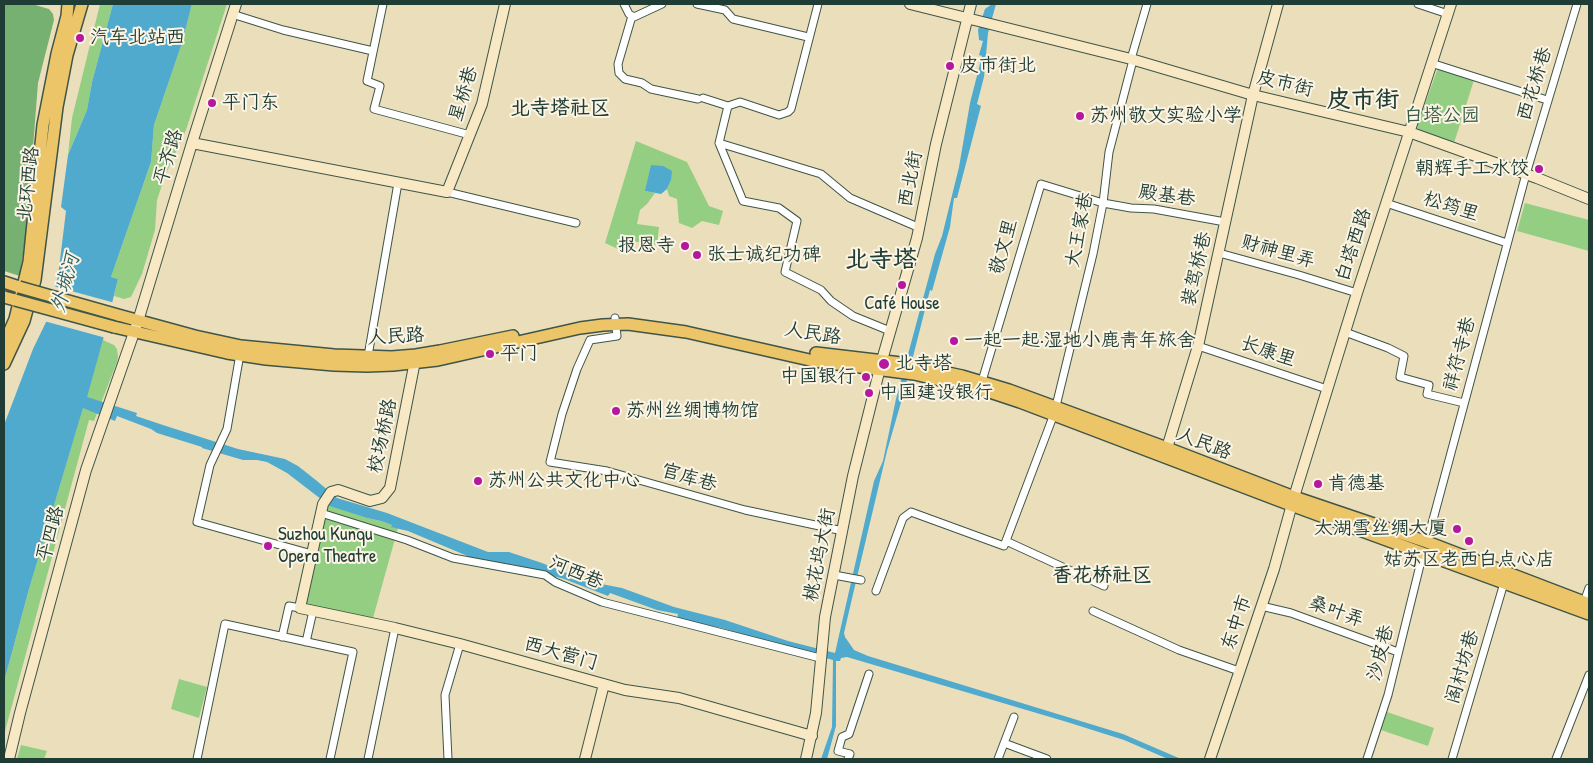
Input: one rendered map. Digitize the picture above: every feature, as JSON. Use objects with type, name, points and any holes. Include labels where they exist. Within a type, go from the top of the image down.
[{"type":"main road","name":"北环西路","points":[[4,344],[15,319],[29,262],[43,125],[68,4]]},
{"type":"main road","name":"北环西路","points":[[4,364],[24,321],[35,280],[54,120],[67,55],[82,4]]},
{"type":"main road","name":"人民路","points":[[10,285],[118,315],[137,326],[240,354],[266,359],[334,365],[393,365],[416,359]]},
{"type":"main road","name":"人民路","points":[[9,299],[114,327],[137,326],[241,346],[297,352],[416,359],[461,355],[615,321],[686,332],[814,361],[900,367],[982,381],[1292,501],[1586,603]]},
{"type":"main road","name":"人民路","points":[[915,370],[1055,410],[1167,448],[1292,501]]},
{"type":"main road","name":"人民路","points":[[1425,547],[1504,583],[1589,614]]},
{"type":"street","name":"平齐路","points":[[137,326],[236,4]]},
{"type":"street","points":[[383,4],[367,81],[380,86],[374,109],[470,135]]},
{"type":"street","name":"星桥巷","points":[[447,192],[482,104],[505,4]]},
{"type":"street","points":[[624,4],[632,16],[618,64],[619,73],[625,79],[642,83],[651,89],[728,106],[740,102],[779,115],[791,109],[818,4]]},
{"type":"street","points":[[632,16],[638,16],[662,4]]},
{"type":"street","points":[[697,4],[725,10],[733,19],[808,38]]},
{"type":"street","name":"皮市街","points":[[910,4],[1132,59],[1253,95],[1408,132],[1526,174],[1589,199]]},
{"type":"street","name":"西北街","points":[[881,365],[920,228],[936,144],[970,4]]},
{"type":"street","name":"大王家巷","points":[[1006,541],[1055,410],[1103,202],[1109,152],[1147,4]]},
{"type":"street","name":"装驾桥巷","points":[[1167,448],[1198,346],[1253,95],[1278,4]]},
{"type":"street","points":[[1418,4],[1449,9]]},
{"type":"street","name":"西花桥巷","points":[[1526,174],[1577,4]]},
{"type":"street","name":"白塔西路","points":[[1292,501],[1408,132],[1449,9]]},
{"type":"street","points":[[232,14],[283,30],[373,51]]},
{"type":"street","points":[[1431,63],[1547,100]]},
{"type":"street","points":[[728,106],[719,143],[743,201],[779,208],[798,221],[785,272],[821,290],[831,302],[853,316],[890,331]]},
{"type":"street","points":[[192,143],[447,192],[576,223]]},
{"type":"street","points":[[719,143],[821,174],[850,198],[920,228]]},
{"type":"street","name":"祥符寺巷","points":[[1425,547],[1526,174]]},
{"type":"street","points":[[368,356],[398,183]]},
{"type":"street","name":"敬文里","points":[[982,381],[1041,184],[1103,202]]},
{"type":"street","name":"殿基巷","points":[[1103,202],[1225,222]]},
{"type":"street","name":"松筠里","points":[[1386,203],[1507,243]]},
{"type":"street","name":"财神里弄","points":[[1219,253],[1357,293]]},
{"type":"street","name":"官库巷","points":[[615,321],[617,336],[590,340],[577,369],[562,414],[550,462],[607,471],[728,505],[843,531]]},
{"type":"street","name":"平四路","points":[[9,759],[20,712],[84,479],[137,326]]},
{"type":"street","points":[[1345,332],[1404,356],[1400,377],[1429,385],[1427,394],[1464,403]]},
{"type":"street","name":"长康里","points":[[1198,346],[1327,389]]},
{"type":"street","points":[[240,354],[227,429],[210,465],[197,522],[312,554]]},
{"type":"street","name":"校场桥路","points":[[300,608],[322,509],[331,492],[338,490],[370,501],[382,498],[390,488],[416,359]]},
{"type":"street","name":"桃花坞大街","points":[[806,759],[816,714],[824,624],[853,476],[881,365]]},
{"type":"street","name":"东中市","points":[[1210,759],[1279,552],[1292,501]]},
{"type":"street","name":"河西巷","points":[[322,509],[453,558],[546,575],[555,582],[602,602],[821,654]]},
{"type":"street","points":[[876,591],[903,518],[911,512],[1004,546],[1006,541],[1104,586]]},
{"type":"street","name":"沙皮巷","points":[[1367,759],[1388,695],[1425,547]]},
{"type":"street","points":[[834,575],[861,580]]},
{"type":"street","name":"阁村坊巷","points":[[1452,759],[1504,583]]},
{"type":"street","points":[[1586,603],[1589,588]]},
{"type":"street","points":[[282,637],[289,606],[300,608]]},
{"type":"street","name":"桑叶弄","points":[[1261,606],[1291,613],[1398,652]]},
{"type":"street","name":"西大营门","points":[[300,608],[460,644],[634,692],[679,698],[812,736]]},
{"type":"street","points":[[306,642],[313,611]]},
{"type":"street","points":[[1093,611],[1179,650],[1239,671]]},
{"type":"street","points":[[196,759],[224,624],[353,652],[330,759]]},
{"type":"street","points":[[368,759],[395,628]]},
{"type":"street","points":[[448,759],[445,695],[460,644]]},
{"type":"street","points":[[848,759],[850,754],[838,751],[842,737],[850,734],[869,674]]},
{"type":"street","points":[[1556,759],[1589,675]]},
{"type":"street","points":[[585,759],[604,684]]},
{"type":"street","points":[[998,759],[1014,717]]},
{"type":"street","points":[[1004,743],[1048,759]]},
{"type":"green space","points":[[4,4],[32,4],[49,9],[53,14],[54,20],[38,83],[27,225],[20,276],[4,271]]},
{"type":"green space","points":[[100,4],[113,4],[92,82],[87,110],[68,155],[72,118]]},
{"type":"green space","points":[[192,4],[227,4],[186,130],[165,176],[157,200],[155,230],[142,274],[131,297],[124,299],[114,296],[118,279],[111,277],[151,162],[154,125],[182,43]]},
{"type":"green space","name":"白塔公园","points":[[1439,65],[1475,77],[1454,143],[1418,130],[1417,126]]},
{"type":"green space","points":[[636,141],[687,162],[709,206],[723,211],[719,225],[702,221],[692,228],[679,223],[677,199],[669,196],[667,189],[671,180],[645,191],[655,193],[640,210],[637,224],[659,227],[657,245],[626,240],[618,249],[605,243]]},
{"type":"green space","points":[[1525,203],[1589,220],[1589,251],[1517,231]]},
{"type":"green space","points":[[103,340],[114,345],[117,349],[117,362],[94,421],[89,420],[4,735],[4,682],[29,589]]},
{"type":"green space","points":[[325,503],[398,528],[373,618],[303,604]]},
{"type":"green space","points":[[179,679],[207,687],[199,718],[171,709]]},
{"type":"green space","points":[[1387,712],[1434,728],[1428,746],[1381,730]]},
{"type":"green space","points":[[21,745],[47,751],[44,759],[17,759]]},
{"type":"water","name":"外城河","points":[[113,4],[192,4],[182,43],[154,125],[151,162],[111,277],[118,279],[87,397],[137,413],[136,416],[238,449],[285,459],[298,466],[337,498],[387,513],[488,552],[509,552],[586,581],[622,588],[674,607],[725,620],[788,641],[835,653],[874,481],[883,461],[896,399],[935,254],[942,236],[959,167],[970,103],[982,56],[979,55],[983,41],[979,40],[978,30],[985,9],[992,4],[996,4],[988,33],[984,77],[977,104],[981,106],[957,198],[954,198],[950,227],[932,291],[930,290],[887,451],[844,633],[854,650],[868,656],[1123,734],[1181,759],[1168,759],[1124,740],[847,657],[836,661],[836,726],[827,759],[821,759],[832,727],[833,660],[722,628],[677,619],[678,614],[657,610],[610,593],[608,596],[564,579],[515,565],[477,560],[408,531],[391,527],[392,525],[330,506],[287,473],[267,462],[243,460],[202,448],[157,433],[117,416],[115,421],[83,408],[29,589],[4,682],[4,425],[33,349],[47,320],[58,276],[66,211],[61,207],[68,155],[87,110],[92,82]]},
{"type":"water","points":[[651,165],[663,166],[672,171],[667,189],[661,194],[645,191]]},
{"type":"pier","points":[[53,286],[115,303],[106,338],[44,321]]},
{"type":"place","name":"汽车北站西","points":[[80,38]]},
{"type":"place","name":"皮市街北","points":[[950,66]]},
{"type":"place","name":"平门东","points":[[212,103]]},
{"type":"place","name":"苏州敬文实验小学","points":[[1080,116]]},
{"type":"place","name":"朝辉手工水饺","points":[[1539,169]]},
{"type":"place","name":"报恩寺","points":[[685,246]]},
{"type":"place","name":"张士诚纪功碑","points":[[697,255]]},
{"type":"place","name":"Café House","points":[[902,285]]},
{"type":"place","name":"一起一起·湿地小鹿青年旅舍","points":[[954,341]]},
{"type":"place","name":"平门","points":[[490,354]]},
{"type":"place","name":"北寺塔","points":[[884,364]]},
{"type":"place","name":"中国银行","points":[[866,377]]},
{"type":"place","name":"中国建设银行","points":[[869,393]]},
{"type":"place","name":"苏州丝绸博物馆","points":[[616,411]]},
{"type":"place","name":"苏州公共文化中心","points":[[478,481]]},
{"type":"place","name":"肯德基","points":[[1318,484]]},
{"type":"place","name":"太湖雪丝绸大厦","points":[[1457,529]]},
{"type":"place","name":"姑苏区老西白点心店","points":[[1469,541]]},
{"type":"place","name":"Suzhou Kunqu Opera Theatre","points":[[268,546]]},
{"type":"district","name":"皮市街","points":[[1363,101]]},
{"type":"district","name":"北寺塔社区","points":[[560,109]]},
{"type":"district","name":"北寺塔","points":[[881,261]]},
{"type":"district","name":"香花桥社区","points":[[1102,576]]}]
